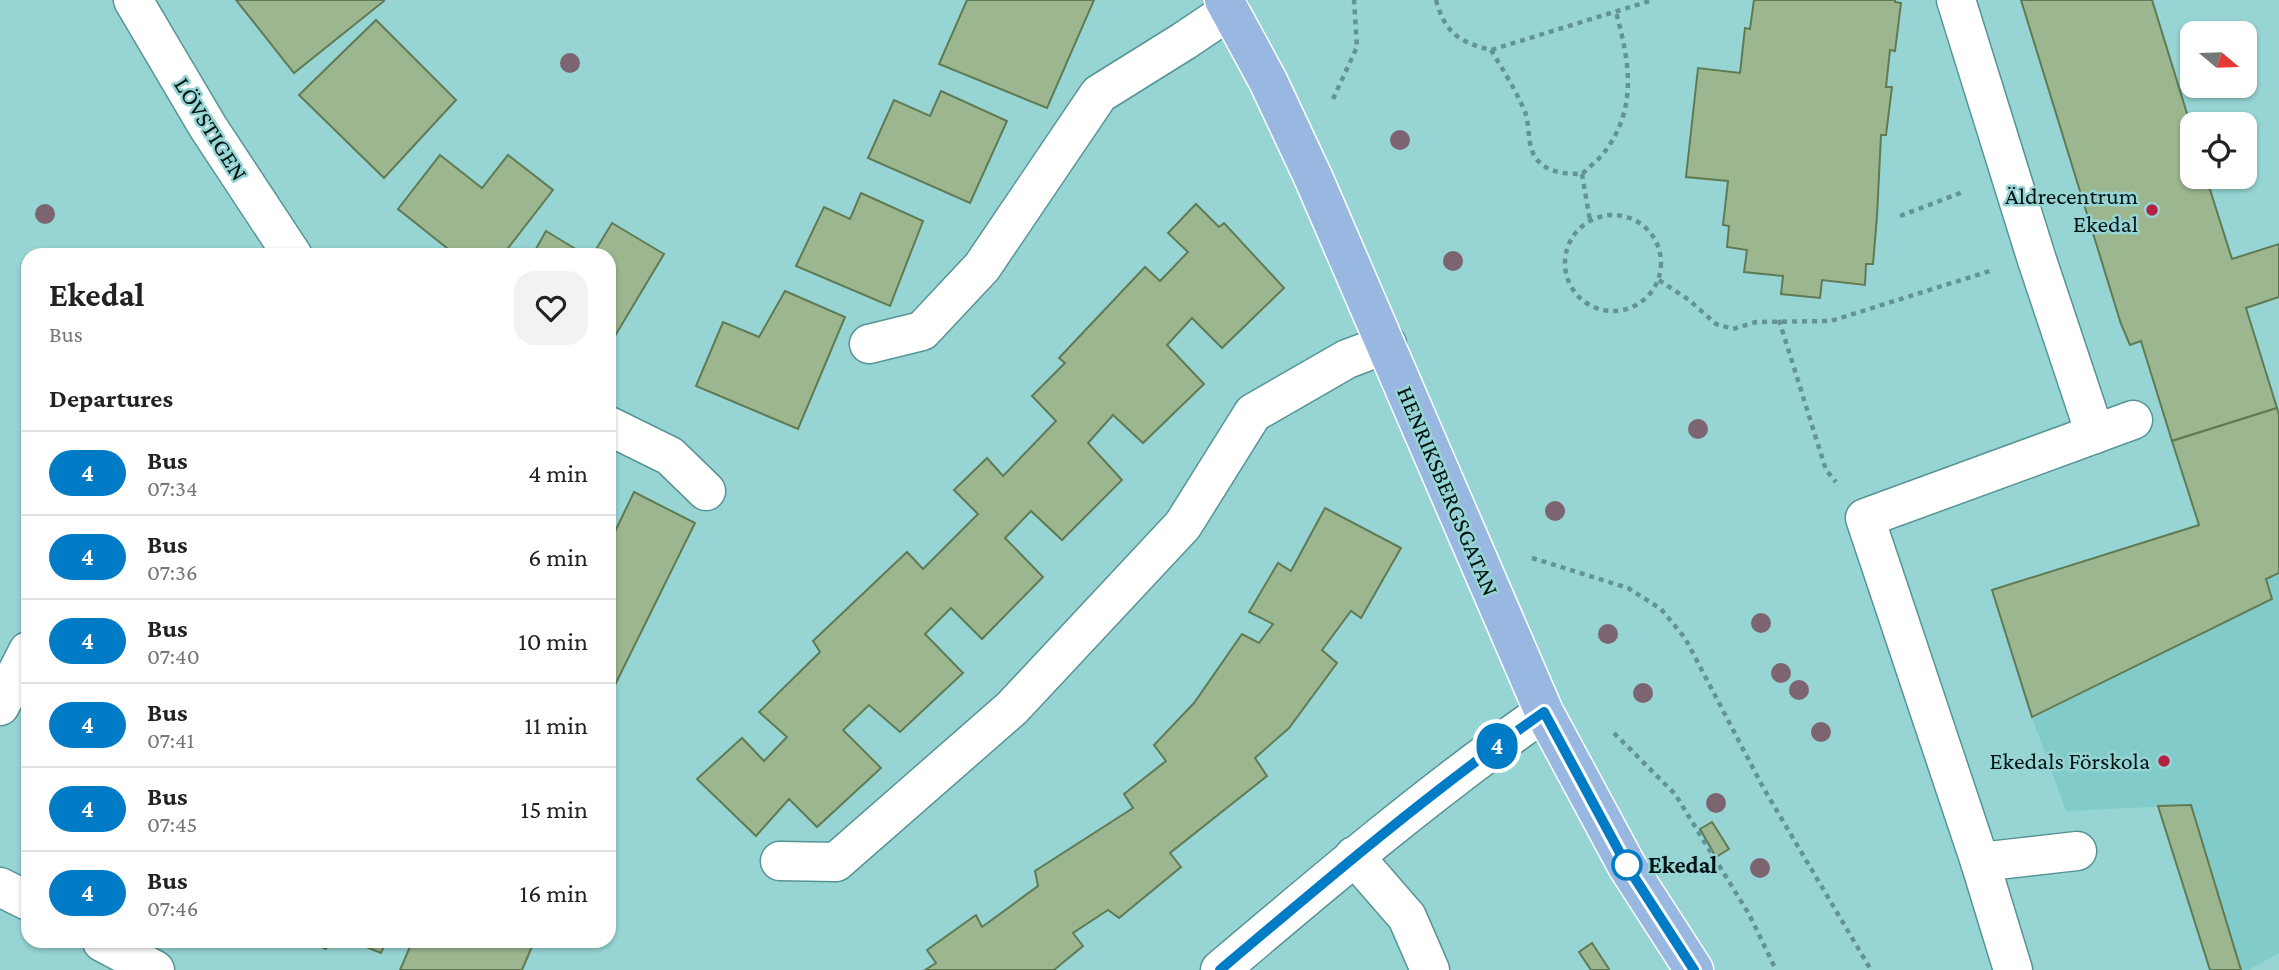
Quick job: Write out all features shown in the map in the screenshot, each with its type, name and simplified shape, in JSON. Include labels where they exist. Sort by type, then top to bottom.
[{"type":"main road","name":"HENRIKSBERGSGATAN","points":[[1227,5],[1268,81],[1313,177],[1544,712],[1627,866],[1694,970]]},
{"type":"street","name":"LÖVSTIGEN","points":[[133,0],[208,127],[288,248]]},
{"type":"street","points":[[1956,0],[2036,257],[2095,434]]},
{"type":"street","points":[[869,344],[922,331],[982,267],[1098,94],[1184,41],[1227,5]]},
{"type":"street","points":[[780,861],[836,862],[1012,708],[1183,525],[1253,413],[1347,359],[1387,344]]},
{"type":"street","points":[[2013,970],[1980,862],[1864,518],[2133,419]]},
{"type":"street","points":[[616,429],[670,456],[706,491]]},
{"type":"street","points":[[0,706],[21,665]]},
{"type":"street","points":[[1220,970],[1354,856],[1544,712]]},
{"type":"street","points":[[1980,862],[2077,851]]},
{"type":"street","points":[[1354,856],[1407,917],[1430,970]]},
{"type":"street","points":[[0,887],[21,898]]},
{"type":"street","points":[[113,948],[155,970]]},
{"type":"path","points":[[1333,99],[1357,47],[1354,0]]},
{"type":"path","points":[[1436,0],[1452,33],[1468,44],[1491,50],[1653,0]]},
{"type":"path","points":[[1491,50],[1515,90],[1526,115],[1533,154],[1543,165],[1560,173],[1582,174],[1606,151],[1621,120],[1629,89],[1627,50],[1616,12]]},
{"type":"path","points":[[1582,174],[1590,221]]},
{"type":"path","points":[[1900,216],[2010,174]]},
{"type":"path","points":[[1606,215],[1623,215],[1638,221],[1651,232],[1659,247],[1659,280],[1650,295],[1637,306],[1621,311],[1604,310],[1589,305],[1576,293],[1568,279],[1565,262],[1576,231],[1590,221],[1606,215]]},
{"type":"path","points":[[1659,280],[1689,300],[1716,324],[1733,329],[1756,322],[1779,320],[1831,321],[2036,257]]},
{"type":"path","points":[[1779,320],[1826,470],[1864,518]]},
{"type":"path","points":[[1523,556],[1628,588],[1661,609],[1669,618],[1685,638],[1764,789],[1871,970]]},
{"type":"path","points":[[1605,724],[1675,794],[1749,914],[1776,970]]},
{"type":"shaded area","name":"Ekedals Förskola","points":[[2279,573],[2279,953],[2249,970],[2241,970],[2191,805],[2066,811],[2032,717],[2272,600],[2266,579]]},
{"type":"building","points":[[236,0],[383,0],[384,1],[294,73]]},
{"type":"building","points":[[967,0],[1094,0],[1047,108],[939,64]]},
{"type":"building","points":[[1754,0],[1895,0],[1901,3],[1895,51],[1890,50],[1886,87],[1892,87],[1886,135],[1881,135],[1873,264],[1866,264],[1865,285],[1822,280],[1820,298],[1781,294],[1783,276],[1744,272],[1747,250],[1727,247],[1729,226],[1723,225],[1728,181],[1686,177],[1698,68],[1740,73],[1745,28],[1750,29]]},
{"type":"building","name":"Äldrecentrum Ekedal","points":[[2021,0],[2152,0],[2180,98],[2187,112],[2180,112],[2180,189],[2210,189],[2232,259],[2279,244],[2279,297],[2246,308],[2277,408],[2172,441],[2141,341],[2130,345],[2121,324]]},
{"type":"building","points":[[376,20],[456,100],[384,178],[299,95]]},
{"type":"building","points":[[941,91],[1007,121],[970,203],[868,158],[894,100],[930,116]]},
{"type":"building","points":[[440,155],[482,188],[508,155],[553,190],[508,248],[447,248],[398,209]]},
{"type":"building","points":[[861,193],[923,221],[890,306],[796,266],[824,207],[850,219]]},
{"type":"building","points":[[1196,204],[1219,227],[1224,223],[1284,288],[1222,348],[1192,318],[1167,345],[1204,384],[1143,443],[1113,415],[1088,443],[1122,480],[1062,540],[1031,511],[1005,538],[1043,577],[982,639],[951,608],[925,634],[963,673],[900,732],[869,705],[843,730],[881,768],[817,827],[789,799],[756,836],[697,779],[742,738],[764,761],[787,737],[759,712],[820,652],[813,641],[907,552],[923,569],[978,514],[954,490],[987,458],[1003,476],[1056,421],[1032,396],[1065,363],[1059,358],[1145,267],[1160,281],[1188,252],[1168,233]]},
{"type":"building","points":[[612,223],[664,254],[616,334],[616,248],[597,248]]},
{"type":"building","points":[[546,231],[574,248],[536,248]]},
{"type":"building","points":[[785,291],[845,317],[798,429],[696,386],[723,322],[759,337]]},
{"type":"building","name":"Ekedals Förskola","points":[[2277,408],[2279,573],[2266,579],[2272,599],[2032,717],[1992,590],[2199,525],[2172,441]]},
{"type":"building","points":[[634,492],[695,523],[616,683],[616,529]]},
{"type":"building","points":[[1325,508],[1401,548],[1361,618],[1351,611],[1322,650],[1337,663],[1289,728],[1255,758],[1267,776],[1170,853],[1181,867],[1119,918],[1108,910],[1073,933],[1083,946],[1054,970],[925,970],[936,963],[927,950],[976,915],[982,927],[1038,886],[1035,871],[1133,808],[1124,794],[1166,761],[1154,745],[1194,703],[1242,634],[1259,643],[1273,624],[1249,612],[1278,563],[1291,571]]},
{"type":"building","points":[[2191,805],[2241,970],[2210,970],[2158,806]]},
{"type":"building","points":[[1712,822],[1729,849],[1716,857],[1700,829]]},
{"type":"building","points":[[1592,943],[1608,970],[1591,970],[1579,952]]},
{"type":"building","points":[[369,948],[383,948],[381,953]]},
{"type":"building","points":[[409,948],[531,948],[522,970],[400,970]]},
{"type":"bus line","name":"4","points":[[1220,970],[1354,856],[1544,712],[1627,866],[1694,970]]},
{"type":"place","name":"Äldrecentrum Ekedal","points":[[2152,210]]},
{"type":"place","name":"Ekedals Förskola","points":[[2164,761]]},
{"type":"place","name":"Ekedal","points":[[1627,865]]}]
